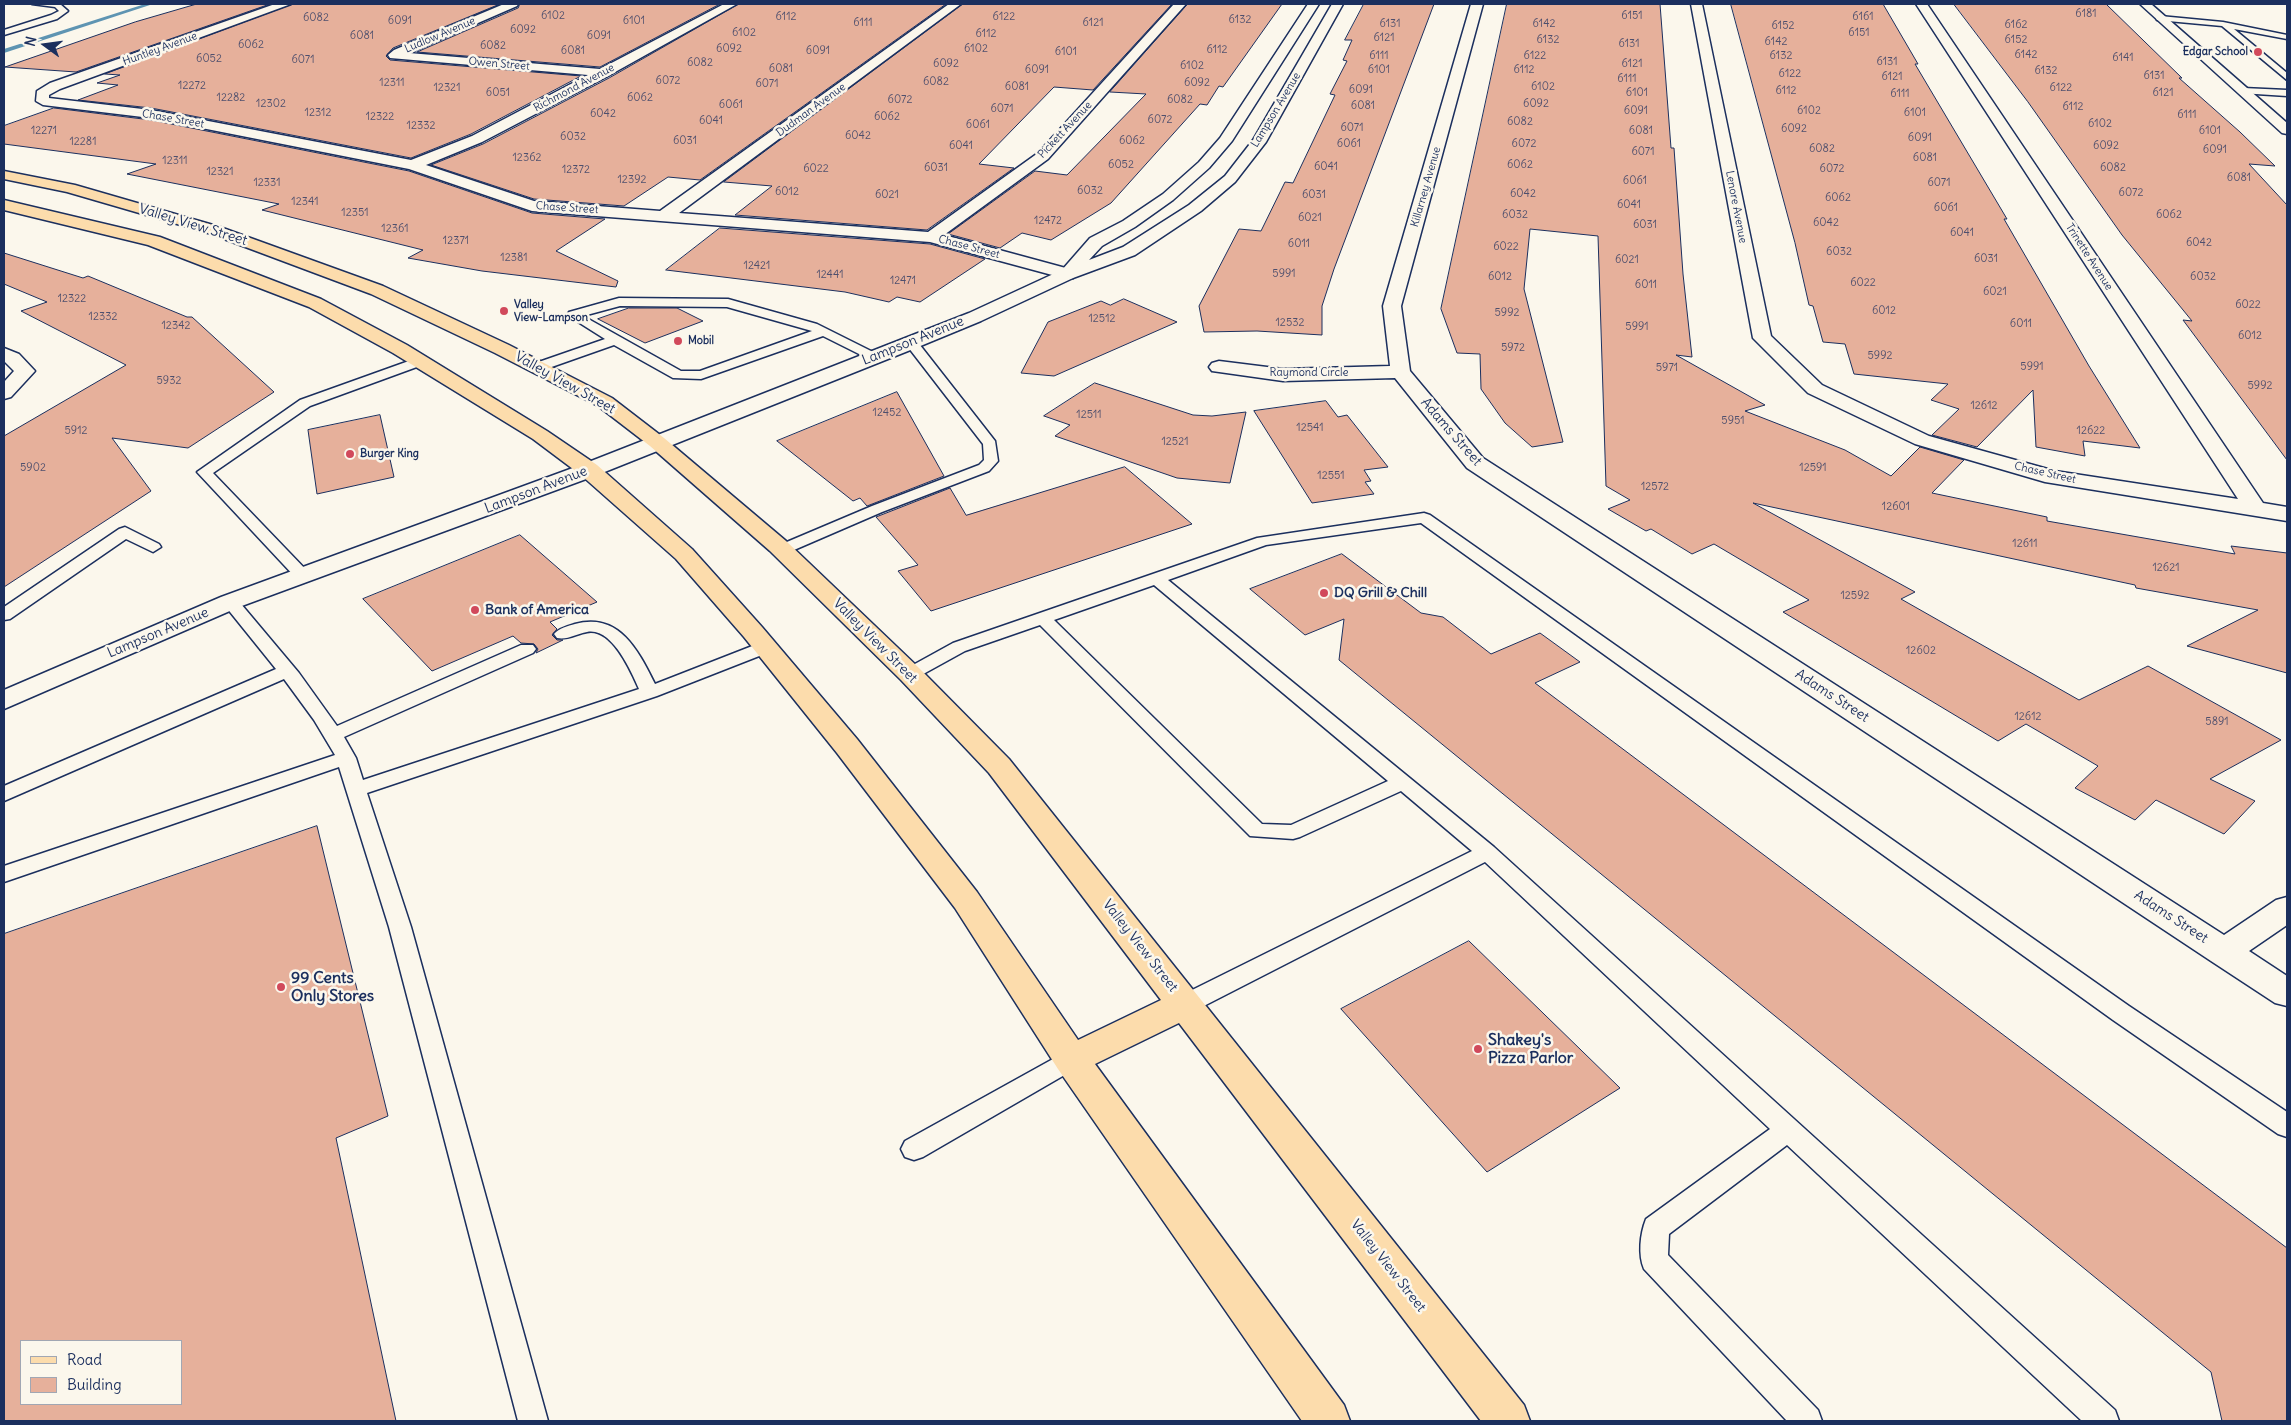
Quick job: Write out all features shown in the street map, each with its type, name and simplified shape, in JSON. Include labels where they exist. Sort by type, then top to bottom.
[{"type":"main road","name":"Valley View Street","points":[[4,175],[70,188],[214,230],[377,290],[538,367],[605,402],[658,442],[781,550],[910,674],[998,766],[1186,1004],[1508,1421]]},
{"type":"main road","name":"Valley View Street","points":[[4,205],[154,241],[314,303],[420,361],[540,435],[589,470],[684,554],[766,647],[847,746],[966,900],[1071,1059],[1328,1421]]},
{"type":"main road","points":[[1071,1059],[1186,1004]]},
{"type":"street","name":"Huntley Avenue","points":[[43,101],[42,94],[55,86],[285,4]]},
{"type":"street","name":"Ludlow Avenue","points":[[394,55],[513,4]]},
{"type":"street","name":"Richmond Avenue","points":[[412,165],[477,139],[732,4]]},
{"type":"street","name":"Dudman Avenue","points":[[665,215],[956,4]]},
{"type":"street","name":"Pickett Avenue","points":[[931,236],[1043,156],[1180,4]]},
{"type":"street","name":"Lampson Avenue","points":[[1067,274],[1096,242],[1129,224],[1168,196],[1204,165],[1226,141],[1313,4]]},
{"type":"street","name":"Lampson Avenue","points":[[4,700],[230,602],[589,470],[911,343],[975,317],[1067,274],[1129,251],[1195,208],[1230,179],[1259,142],[1338,4]]},
{"type":"street","name":"Killarney Avenue","points":[[1400,372],[1392,306],[1477,4]]},
{"type":"street","name":"Lenore Avenue","points":[[1696,4],[1762,338],[1815,389]]},
{"type":"street","name":"Trinette Avenue","points":[[1922,4],[2256,510]]},
{"type":"street","points":[[2145,4],[2287,130]]},
{"type":"street","name":"Owen Street","points":[[394,55],[604,73]]},
{"type":"street","name":"Chase Street","points":[[43,101],[151,114],[412,165],[532,206],[931,236],[1067,274]]},
{"type":"street","points":[[4,354],[12,358],[25,371],[4,393]]},
{"type":"street","name":"Raymond Circle","points":[[1219,367],[1283,375],[1400,372]]},
{"type":"street","name":"Adams Street","points":[[1400,372],[1475,463],[2287,993]]},
{"type":"street","name":"Chase Street","points":[[1815,389],[1922,440],[2053,478],[2287,514]]},
{"type":"street","points":[[2223,952],[2287,909]]},
{"type":"lane","points":[[4,33],[54,18],[64,11],[56,5],[36,4]]},
{"type":"lane","points":[[2160,18],[2223,24],[2287,37]]},
{"type":"lane","points":[[2223,24],[2287,77]]},
{"type":"lane","points":[[2243,91],[2287,93]]},
{"type":"lane","points":[[823,332],[701,375],[678,375],[573,315],[619,302],[728,303],[823,332],[876,357]]},
{"type":"lane","points":[[538,367],[615,340]]},
{"type":"lane","points":[[781,550],[877,509],[984,468],[991,461],[990,444],[911,343]]},
{"type":"lane","points":[[303,575],[204,472],[305,403],[420,361]]},
{"type":"lane","points":[[910,674],[960,647],[1263,541],[1424,518],[2121,1012],[2287,1126]]},
{"type":"lane","points":[[4,614],[125,532],[153,547]]},
{"type":"lane","points":[[1156,578],[1487,852],[2104,1421]]},
{"type":"lane","points":[[230,602],[287,671],[335,734],[346,758],[400,927],[533,1421]]},
{"type":"lane","points":[[1043,618],[1257,830],[1293,832],[1403,782]]},
{"type":"lane","points":[[563,634],[591,626],[604,630],[623,643],[650,692]]},
{"type":"lane","points":[[356,789],[650,692],[766,647]]},
{"type":"lane","points":[[335,734],[527,649]]},
{"type":"lane","points":[[4,794],[287,671]]},
{"type":"lane","points":[[4,874],[346,758]]},
{"type":"lane","points":[[1186,1004],[1487,852]]},
{"type":"lane","points":[[914,1149],[1071,1059]]},
{"type":"lane","points":[[1788,1130],[1656,1228],[1654,1260],[1807,1421]]},
{"type":"building","points":[[197,4],[270,4],[76,72],[5,67],[135,22]]},
{"type":"building","points":[[293,4],[500,4],[393,48],[386,56],[390,60],[581,76],[471,134],[411,158],[151,108],[78,100],[118,85],[97,83],[120,75],[105,74]]},
{"type":"building","points":[[520,4],[720,4],[600,67],[417,52],[518,8]]},
{"type":"building","points":[[739,4],[946,4],[700,180],[668,177],[624,206],[534,199],[431,165],[483,144],[609,78]]},
{"type":"building","points":[[963,4],[1172,4],[1093,90],[1054,87],[979,164],[1014,168],[927,230],[735,215],[772,186],[724,182]]},
{"type":"building","points":[[1188,4],[1282,4],[1223,87],[1219,86],[1207,105],[1200,104],[1111,203],[1051,240],[1022,233],[1000,248],[948,234],[1035,171],[1067,175],[1146,94],[1110,92]]},
{"type":"building","points":[[1364,4],[1434,4],[1334,269],[1322,306],[1322,335],[1257,331],[1204,332],[1199,306],[1239,229],[1261,231],[1285,182],[1293,183],[1335,95],[1330,94],[1347,61],[1343,60],[1352,40],[1345,40]]},
{"type":"building","points":[[1507,4],[1660,4],[1671,148],[1674,148],[1683,274],[1692,357],[1676,355],[1765,405],[1745,411],[1845,450],[1891,476],[1920,447],[1964,460],[1932,493],[2047,517],[2047,521],[2235,554],[2231,546],[2287,553],[2287,673],[2187,646],[2258,610],[2136,588],[2135,585],[1753,503],[1915,592],[1901,599],[2079,700],[2148,666],[2281,740],[2210,779],[2255,801],[2224,834],[2156,800],[2135,820],[2075,788],[2098,766],[2026,724],[1998,741],[1783,612],[1809,600],[1714,544],[1692,554],[1651,529],[1646,531],[1608,509],[1630,500],[1606,486],[1598,236],[1530,229],[1524,289],[1563,442],[1532,447],[1505,423],[1481,389],[1480,354],[1457,353],[1441,309]]},
{"type":"building","points":[[1731,4],[1883,4],[1918,64],[1915,64],[2007,219],[2004,219],[2089,366],[2140,448],[2083,441],[2085,456],[2036,447],[2033,390],[1977,447],[1932,435],[1959,409],[1931,400],[1948,384],[1854,374],[1845,344],[1823,342],[1813,306],[1809,305],[1795,243]]},
{"type":"building","points":[[1954,4],[2106,4],[2182,78],[2179,78],[2275,166],[2249,164],[2287,205],[2287,460],[2183,320],[2192,321],[2122,235],[2028,102]]},
{"type":"building","points":[[54,108],[151,120],[409,171],[532,213],[605,219],[556,251],[618,281],[616,287],[482,271],[408,258],[423,250],[262,210],[279,204],[127,174],[156,164],[4,144],[4,126]]},
{"type":"building","points":[[720,228],[930,244],[985,259],[920,302],[897,297],[889,302],[845,292],[666,270]]},
{"type":"building","points":[[4,253],[83,278],[88,276],[187,317],[192,317],[274,392],[188,448],[112,438],[151,491],[4,587],[4,436],[126,365],[21,311],[47,302],[4,284]]},
{"type":"building","points":[[1124,299],[1177,322],[1054,376],[1021,373],[1048,322],[1101,301],[1110,305]]},
{"type":"building","points":[[629,308],[677,308],[703,321],[645,343],[598,319]]},
{"type":"building","points":[[1095,383],[1193,415],[1212,416],[1246,412],[1230,483],[1177,478],[1055,436],[1070,425],[1044,416]]},
{"type":"building","points":[[897,392],[944,476],[867,506],[860,498],[853,501],[777,441]]},
{"type":"building","points":[[1326,401],[1338,417],[1347,415],[1388,467],[1364,470],[1371,481],[1365,482],[1374,494],[1312,503],[1254,411]]},
{"type":"building","name":"Burger King","points":[[380,415],[394,477],[317,494],[308,430]]},
{"type":"building","points":[[1125,467],[1192,524],[931,611],[898,571],[918,565],[876,517],[950,488],[966,515]]},
{"type":"building","name":"Bank of America","points":[[520,535],[597,602],[550,622],[557,629],[552,635],[557,640],[563,640],[536,653],[538,649],[534,644],[521,643],[513,636],[432,671],[363,599]]},
{"type":"building","points":[[1342,554],[1421,613],[1443,617],[1491,654],[1540,633],[1580,662],[1535,683],[2287,1248],[2287,1421],[2222,1421],[2211,1372],[1339,660],[1344,619],[1305,635],[1250,589]]},
{"type":"building","points":[[317,826],[388,1116],[336,1138],[396,1421],[4,1421],[4,934]]},
{"type":"building","name":"Shakey's Pizza Parlor","points":[[1469,941],[1620,1088],[1487,1172],[1341,1009]]},
{"type":"waterway","points":[[4,51],[150,4]]},
{"type":"place","name":"Edgar School","points":[[2258,52]]},
{"type":"place","name":"Valley View-Lampson","points":[[504,311]]},
{"type":"place","name":"Mobil","points":[[678,341]]},
{"type":"place","name":"Burger King","points":[[350,454]]},
{"type":"place","name":"DQ Grill & Chill","points":[[1324,593]]},
{"type":"place","name":"Bank of America","points":[[475,610]]},
{"type":"place","name":"99 Cents Only Stores","points":[[281,987]]},
{"type":"place","name":"Shakey's Pizza Parlor","points":[[1478,1049]]}]
